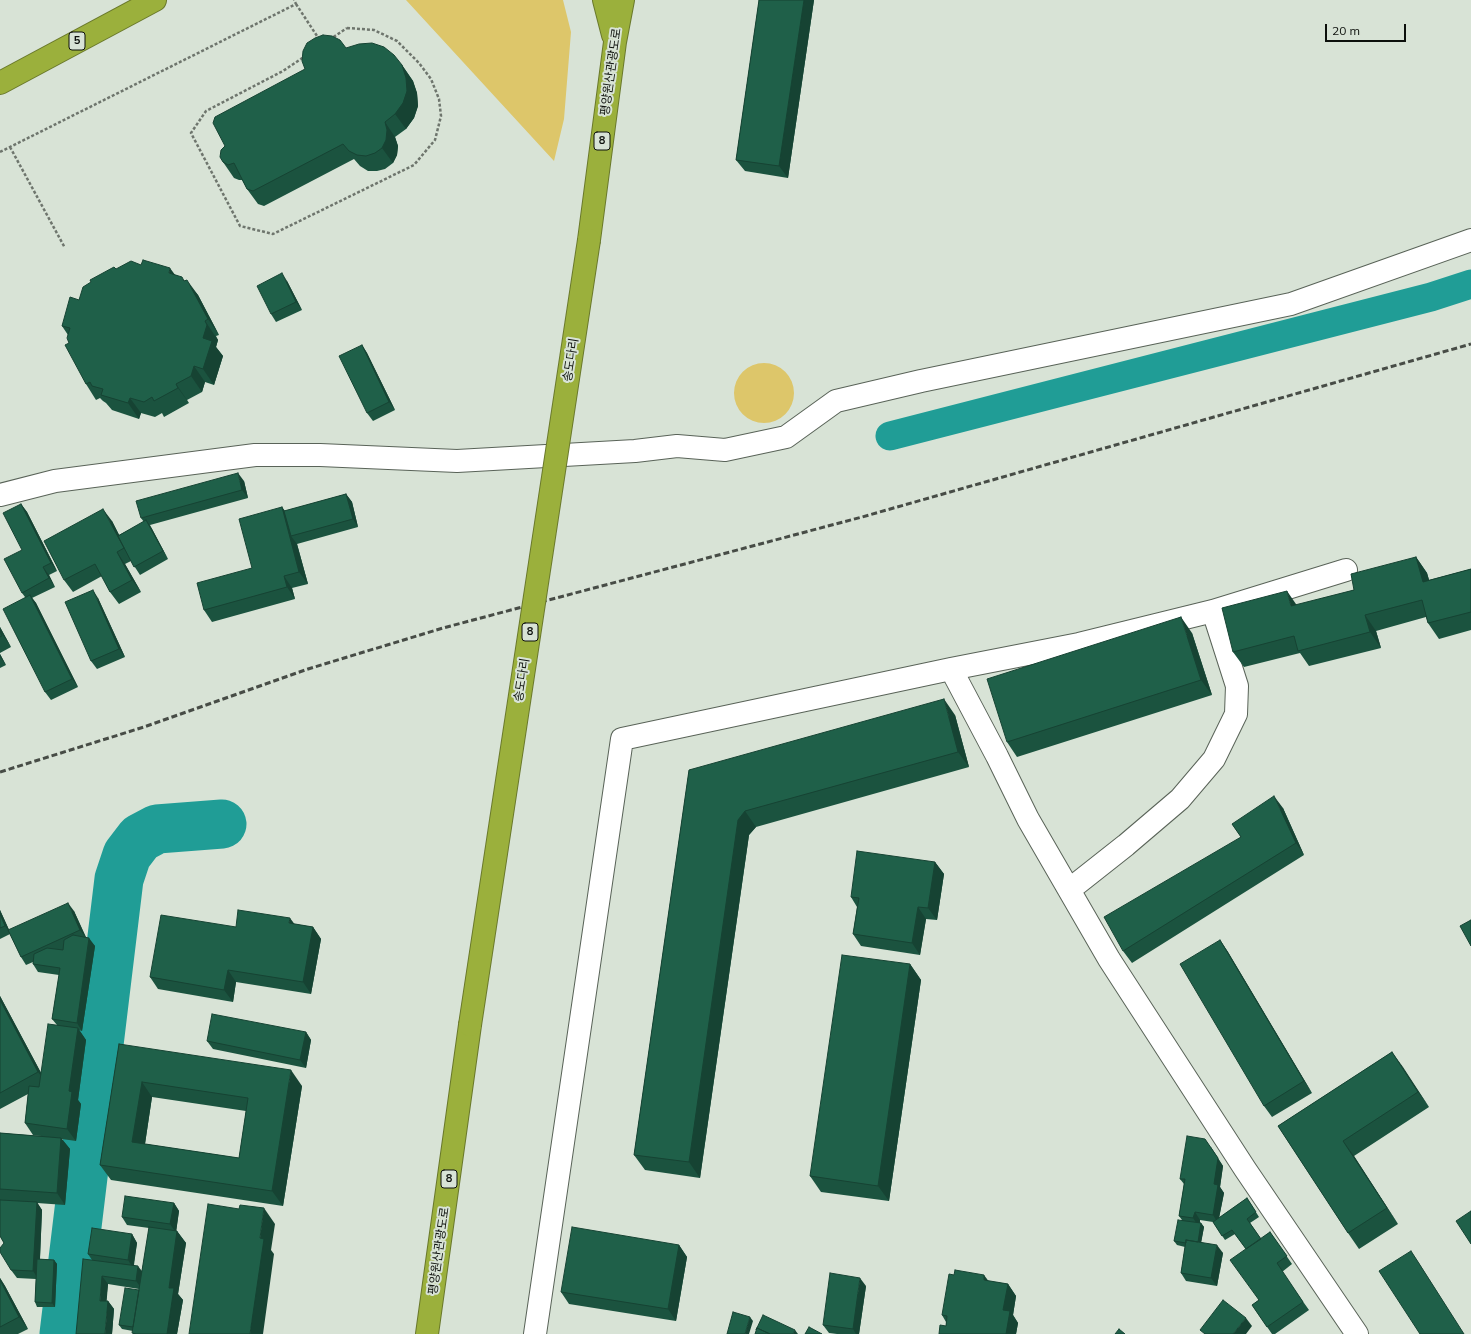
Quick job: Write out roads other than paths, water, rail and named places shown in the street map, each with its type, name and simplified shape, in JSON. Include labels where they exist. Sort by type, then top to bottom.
[{"type":"highway","name":"5","points":[[0,82],[155,0]]},
{"type":"highway","name":"8","points":[[604,0],[615,42]]},
{"type":"highway","name":"평양원산관광도로","points":[[589,240],[615,42],[622,0]]},
{"type":"highway","name":"송도다리","points":[[470,1025],[589,240]]},
{"type":"highway","name":"평양원산관광도로","points":[[428,1334],[470,1025]]},
{"type":"street","points":[[0,495],[55,481],[255,456],[320,455],[457,461],[635,451],[677,446],[725,450],[786,437],[836,401],[921,381],[1291,304],[1471,240]]},
{"type":"street","points":[[535,1334],[622,739],[951,669],[1079,644],[1214,611],[1346,570]]},
{"type":"street","points":[[1069,890],[1126,845],[1180,799],[1214,759],[1236,714],[1237,686],[1214,611]]},
{"type":"street","points":[[951,669],[1028,819],[1109,959],[1245,1169],[1357,1334]]},
{"type":"waterway","points":[[890,436],[1431,297],[1471,284]]},
{"type":"waterway","points":[[64,1334],[119,879],[127,855],[140,838],[157,829],[222,824]]},
{"type":"railway","points":[[0,772],[144,727],[308,669],[443,628],[862,517],[1471,344]]}]
